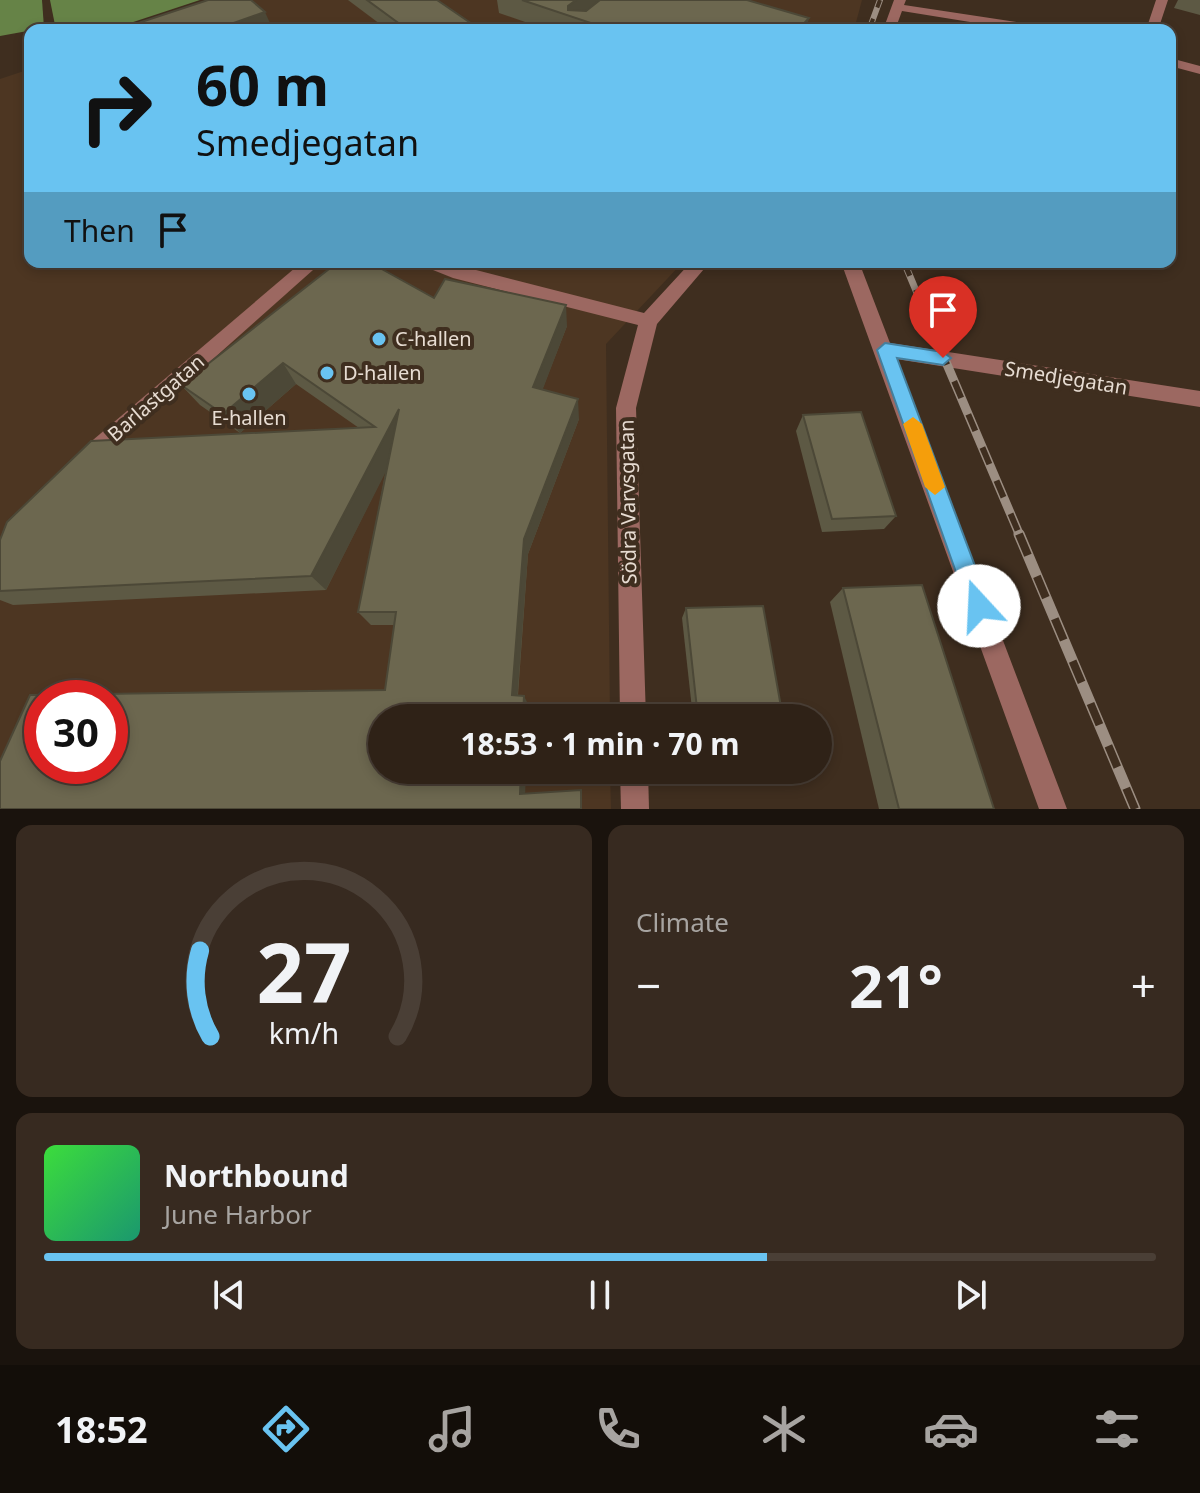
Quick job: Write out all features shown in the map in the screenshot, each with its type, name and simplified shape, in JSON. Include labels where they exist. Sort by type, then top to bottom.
[{"type":"street","points":[[1154,24],[1162,0]]},
{"type":"street","points":[[891,24],[899,4],[1009,24]]},
{"type":"street","points":[[1176,64],[1200,70]]},
{"type":"street","name":"Barlastgatan","points":[[72,472],[306,268]]},
{"type":"street","points":[[443,268],[648,321]]},
{"type":"street","name":"Södra Varvsgatan","points":[[633,704],[626,408],[648,321],[696,268]]},
{"type":"street","points":[[852,268],[1053,809]]},
{"type":"street","name":"Smedjegatan","points":[[885,350],[1200,399]]},
{"type":"street","points":[[634,784],[635,809]]},
{"type":"shaded area","points":[[0,0],[42,0],[44,24],[24,24],[24,32],[0,36]]},
{"type":"shaded area","points":[[50,0],[200,0],[127,24],[55,24]]},
{"type":"shaded area","points":[[238,0],[862,0],[856,24],[164,24]]},
{"type":"shaded area","points":[[24,71],[24,268],[677,268],[606,344],[610,704],[368,704],[368,784],[610,784],[611,809],[0,809],[0,79]]},
{"type":"building","points":[[208,0],[251,0],[265,12],[231,24],[135,24]]},
{"type":"building","points":[[367,0],[437,0],[472,24],[400,24]]},
{"type":"building","points":[[522,0],[576,0],[568,6],[568,10],[586,11],[600,0],[747,0],[809,18],[804,24],[594,24]]},
{"type":"building","points":[[330,268],[380,268],[434,298],[445,279],[566,305],[533,387],[578,399],[524,539],[512,695],[524,696],[524,704],[368,704],[368,784],[520,784],[520,794],[581,790],[581,809],[0,809],[0,761],[24,708],[24,784],[128,784],[128,694],[385,690],[396,612],[358,612],[399,409],[311,576],[0,591],[0,540],[7,522],[91,441],[375,427],[283,363],[223,414],[181,385]]},
{"type":"building","points":[[861,412],[896,516],[832,519],[803,415]]},
{"type":"building","points":[[922,585],[994,809],[899,809],[843,588]]},
{"type":"building","points":[[763,606],[780,704],[696,704],[686,608]]},
{"type":"railway","points":[[871,24],[880,0]]},
{"type":"railway","points":[[907,268],[927,317]]},
{"type":"railway","points":[[926,315],[1020,536]]},
{"type":"railway","points":[[1019,534],[1135,809]]},
{"type":"slow traffic","points":[[913,424],[935,487]]},
{"type":"place","name":"C-hallen","points":[[379,339]]},
{"type":"place","name":"D-hallen","points":[[327,373]]},
{"type":"place","name":"E-hallen","points":[[249,394]]},
{"type":"route","points":[[943,358],[885,350],[979,606]]}]
